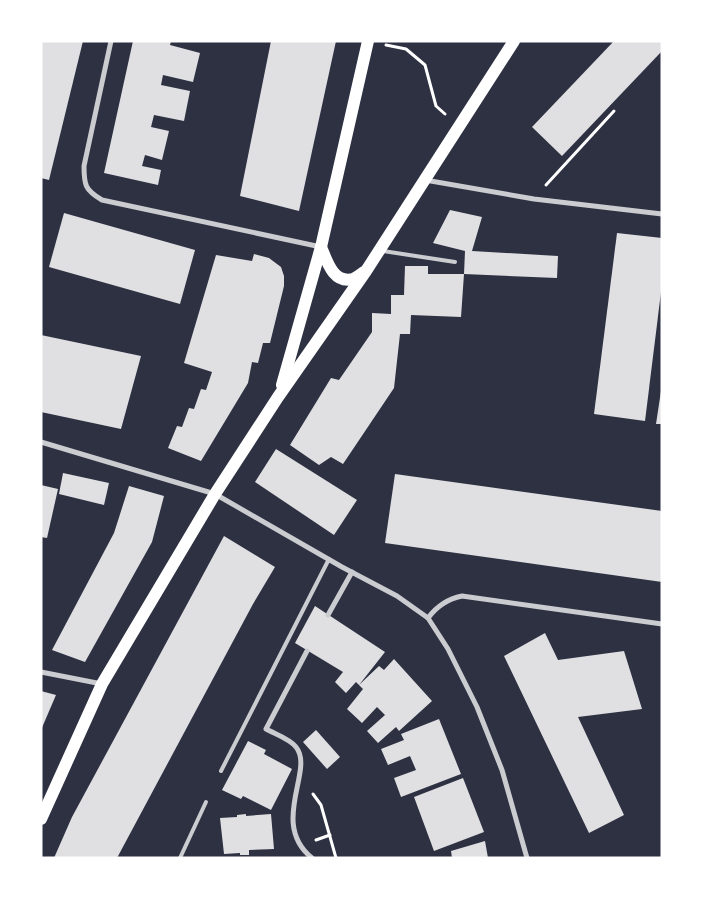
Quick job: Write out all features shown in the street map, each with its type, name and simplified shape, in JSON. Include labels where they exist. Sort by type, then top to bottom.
[{"type":"main road","points":[[41,819],[102,684],[215,494],[278,396],[366,271],[514,41]]},
{"type":"main road","points":[[278,396],[321,247],[374,42]]},
{"type":"main road","points":[[321,247],[330,269],[339,278],[353,279],[366,271]]},
{"type":"street","points":[[111,41],[84,166],[84,180],[90,193],[102,200],[321,247]]},
{"type":"street","points":[[424,180],[534,199],[662,214]]},
{"type":"street","points":[[41,442],[215,494],[397,596],[428,618],[448,649],[477,708],[502,770],[527,858]]},
{"type":"street","points":[[328,615],[352,572]]},
{"type":"street","points":[[428,618],[437,607],[451,598],[462,596],[662,624]]},
{"type":"street","points":[[307,651],[266,729],[296,746],[300,754],[301,762],[293,814],[295,831],[301,845],[312,858]]},
{"type":"street","points":[[41,672],[102,684]]},
{"type":"lane","points":[[378,251],[455,262]]},
{"type":"lane","points":[[221,771],[329,559]]},
{"type":"lane","points":[[180,858],[206,802]]},
{"type":"path","points":[[374,42],[406,49],[425,65],[436,106],[458,127]]},
{"type":"path","points":[[534,199],[614,111]]},
{"type":"path","points":[[299,779],[320,805],[336,858]]},
{"type":"building","points":[[41,41],[83,41],[49,180],[41,178]]},
{"type":"building","points":[[133,41],[171,41],[170,45],[200,53],[193,82],[163,75],[161,85],[190,91],[184,121],[154,115],[151,127],[169,131],[162,160],[145,155],[142,166],[161,170],[158,185],[104,173]]},
{"type":"building","points":[[271,41],[336,41],[299,211],[240,196]]},
{"type":"building","points":[[614,41],[662,41],[662,51],[562,156],[532,127]]},
{"type":"building","points":[[450,210],[482,217],[472,251],[558,256],[557,278],[464,274],[465,251],[433,243]]},
{"type":"building","points":[[64,213],[195,250],[180,304],[49,267]]},
{"type":"building","points":[[617,233],[662,238],[662,284],[645,421],[594,414]]},
{"type":"building","points":[[254,254],[269,258],[281,267],[284,276],[284,286],[270,343],[263,343],[258,363],[252,362],[248,383],[201,461],[168,448],[177,426],[182,427],[189,408],[194,409],[201,389],[206,390],[212,372],[184,363],[216,255],[252,261]]},
{"type":"building","points":[[405,266],[428,266],[428,274],[464,274],[461,317],[411,315],[410,334],[400,334],[394,388],[343,464],[331,457],[319,465],[290,445],[331,378],[339,380],[372,332],[372,313],[391,314],[391,295],[404,295]]},
{"type":"building","points":[[41,335],[141,356],[121,429],[41,412]]},
{"type":"building","points":[[661,391],[662,424],[656,424]]},
{"type":"building","points":[[276,449],[357,500],[334,535],[255,482]]},
{"type":"building","points":[[63,473],[109,483],[104,505],[59,494]]},
{"type":"building","points":[[395,474],[662,511],[662,582],[385,543]]},
{"type":"building","points":[[41,485],[58,489],[47,538],[41,537]]},
{"type":"building","points":[[129,486],[164,496],[152,542],[85,662],[52,650],[114,533]]},
{"type":"building","points":[[224,536],[275,567],[253,604],[117,858],[54,858],[72,817]]},
{"type":"building","points":[[315,606],[385,652],[359,685],[356,682],[346,693],[335,682],[343,672],[295,643]]},
{"type":"building","points":[[545,633],[558,660],[624,651],[642,709],[578,717],[624,815],[589,833],[504,656]]},
{"type":"building","points":[[394,659],[432,701],[399,731],[396,727],[378,743],[367,731],[385,715],[377,707],[362,723],[347,709],[363,689],[359,685],[379,666],[384,670]]},
{"type":"building","points":[[41,691],[56,695],[41,730]]},
{"type":"building","points":[[439,719],[461,774],[401,797],[394,778],[416,770],[410,756],[388,765],[381,749],[404,740],[401,734]]},
{"type":"building","points":[[316,730],[340,757],[327,769],[303,742]]},
{"type":"building","points":[[248,741],[266,750],[264,754],[292,769],[271,810],[243,796],[241,799],[222,790]]},
{"type":"building","points":[[463,778],[484,832],[434,851],[414,797]]},
{"type":"building","points":[[246,814],[246,816],[271,814],[274,849],[249,850],[249,855],[240,855],[240,853],[224,854],[220,818],[237,817],[237,815]]},
{"type":"building","points":[[485,841],[488,858],[452,858],[451,851]]}]
